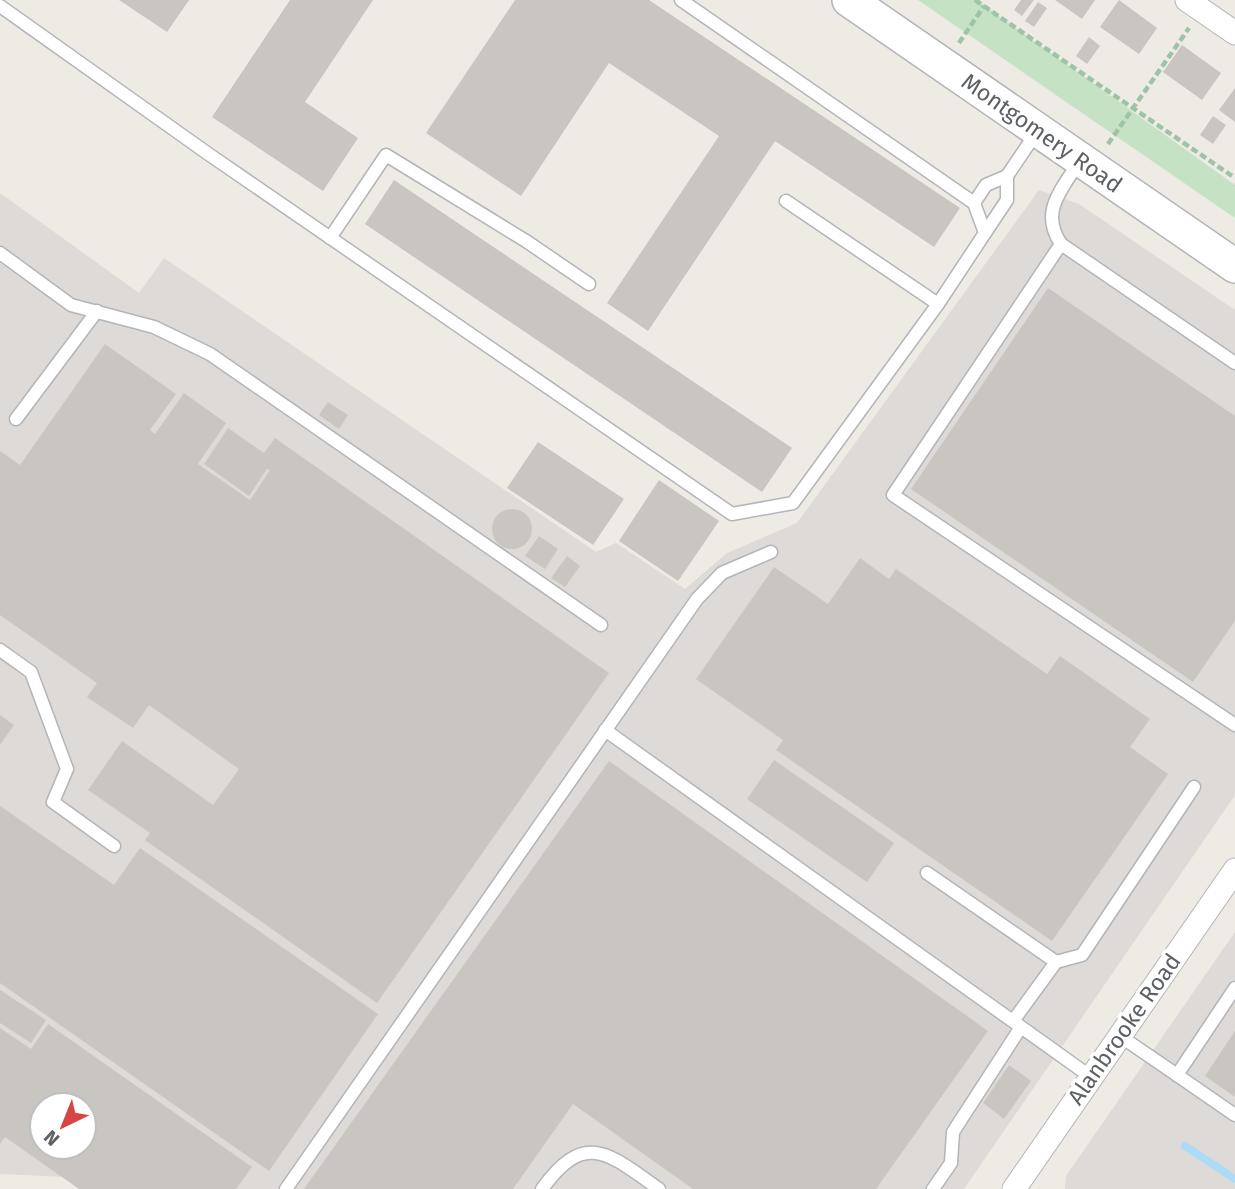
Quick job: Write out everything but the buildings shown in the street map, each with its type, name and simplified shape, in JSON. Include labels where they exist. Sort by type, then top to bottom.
[{"type":"street","name":"Montgomery Road","points":[[849,0],[1235,266]]},
{"type":"street","points":[[1201,4],[1235,33]]},
{"type":"street","name":"Alanbrooke Road","points":[[1014,1189],[1235,870]]},
{"type":"lane","points":[[681,0],[974,203],[985,233]]},
{"type":"lane","points":[[0,6],[732,514],[793,503],[938,304],[1007,200],[1007,176]]},
{"type":"lane","points":[[974,203],[986,185],[1007,176],[1038,130]]},
{"type":"lane","points":[[330,237],[386,155],[526,241],[589,284]]},
{"type":"lane","points":[[1086,164],[1053,205],[1050,228],[1061,244],[1235,363]]},
{"type":"lane","points":[[786,201],[938,304]]},
{"type":"lane","points":[[1061,244],[894,495],[1235,724]]},
{"type":"lane","points":[[0,253],[71,305],[154,327],[210,354],[601,625]]},
{"type":"lane","points":[[16,419],[97,312]]},
{"type":"lane","points":[[286,1189],[697,599],[722,573],[771,552]]},
{"type":"lane","points":[[0,650],[31,672],[67,769],[53,802],[114,846]]},
{"type":"lane","points":[[605,730],[1091,1077]]},
{"type":"lane","points":[[933,1189],[951,1163],[953,1132],[1056,962],[1082,954],[1194,787]]},
{"type":"lane","points":[[927,873],[1056,962]]},
{"type":"lane","points":[[1177,1075],[1235,988]]},
{"type":"lane","points":[[1120,1036],[1235,1115]]},
{"type":"lane","points":[[542,1189],[566,1159],[591,1153],[620,1162],[659,1189]]},
{"type":"path","points":[[975,0],[1235,178]]},
{"type":"path","points":[[1086,164],[1132,108],[1185,33],[1201,4]]},
{"type":"path","points":[[944,65],[984,6]]},
{"type":"shaded area","points":[[1039,190],[1079,204],[1235,310],[1235,795],[964,1189],[81,1189],[68,1177],[0,1174],[0,193],[139,293],[164,258],[596,552],[616,543],[685,589],[727,553],[797,523]]},
{"type":"shaded area","points":[[1235,932],[1235,1189],[1065,1189],[1066,1176]]},
{"type":"green space","points":[[918,0],[977,0],[1235,185],[1235,218]]},
{"type":"waterway","points":[[1185,1146],[1235,1179]]}]
